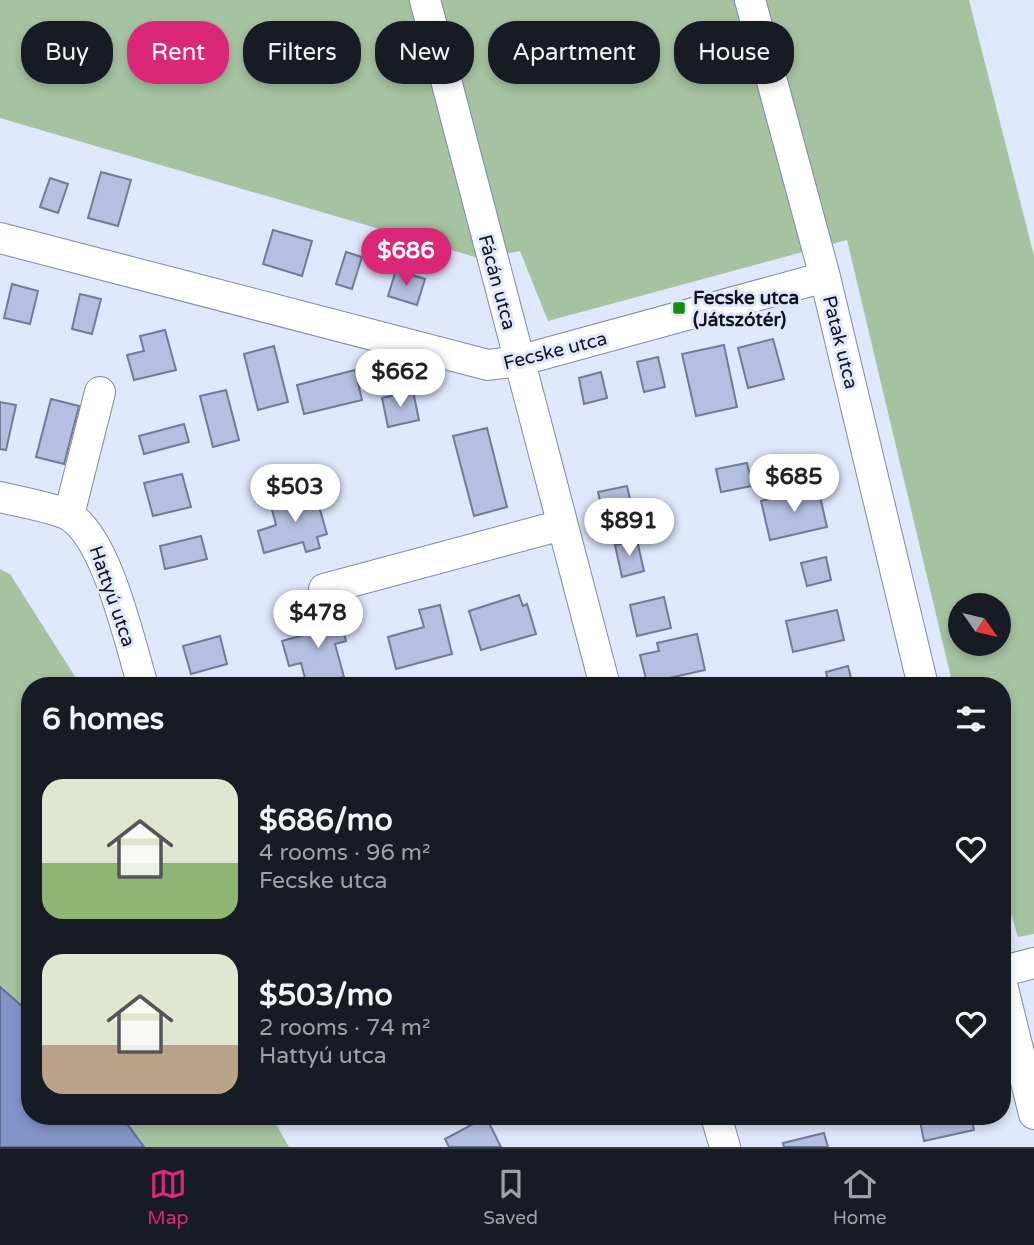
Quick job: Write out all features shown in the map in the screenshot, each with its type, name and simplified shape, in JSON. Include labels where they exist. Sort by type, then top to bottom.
[{"type":"street","name":"Fácán utca","points":[[425,0],[603,677]]},
{"type":"street","name":"Patak utca","points":[[750,0],[825,277],[921,677]]},
{"type":"street","name":"Fecske utca","points":[[0,238],[488,365],[518,361],[825,277]]},
{"type":"street","points":[[0,496],[69,515],[100,393]]},
{"type":"street","name":"Hattyú utca","points":[[69,515],[92,537],[107,568],[140,677]]},
{"type":"street","points":[[324,589],[562,525]]},
{"type":"street","points":[[1011,969],[1034,963]]},
{"type":"street","points":[[1011,1021],[1034,1114]]},
{"type":"street","points":[[719,1125],[725,1147]]},
{"type":"green space","points":[[0,0],[969,0],[1034,256],[1034,934],[1018,937],[1011,913],[1011,677],[951,677],[847,240],[548,321],[520,251],[482,259],[0,118]]},
{"type":"green space","points":[[0,569],[10,574],[75,677],[21,677],[21,1005],[0,987]]},
{"type":"green space","points":[[128,1125],[277,1125],[289,1147],[144,1147]]},
{"type":"water","points":[[0,987],[21,1005],[21,1125],[128,1125],[144,1147],[0,1147]]},
{"type":"building","points":[[101,172],[131,180],[118,226],[88,218]]},
{"type":"building","points":[[50,178],[68,184],[58,213],[40,207]]},
{"type":"building","points":[[273,230],[312,241],[302,276],[263,264]]},
{"type":"building","points":[[346,252],[362,257],[352,289],[336,284]]},
{"type":"building","points":[[396,270],[425,279],[417,305],[388,296]]},
{"type":"building","points":[[12,284],[38,291],[30,324],[4,318]]},
{"type":"building","points":[[80,294],[101,299],[92,334],[72,329]]},
{"type":"building","points":[[165,330],[176,370],[134,380],[127,355],[144,351],[140,336]]},
{"type":"building","points":[[773,339],[784,379],[748,388],[738,348]]},
{"type":"building","points":[[724,345],[737,407],[696,416],[682,354]]},
{"type":"building","points":[[274,346],[288,402],[258,410],[244,354]]},
{"type":"building","points":[[658,357],[665,387],[644,392],[637,362]]},
{"type":"building","points":[[355,370],[362,400],[304,414],[297,385]]},
{"type":"building","points":[[601,372],[607,398],[584,404],[579,378]]},
{"type":"building","points":[[226,390],[239,440],[213,447],[200,396]]},
{"type":"building","points":[[413,391],[419,420],[388,427],[382,398]]},
{"type":"building","points":[[51,399],[79,406],[64,464],[36,457]]},
{"type":"building","points":[[0,402],[16,405],[6,450],[0,449]]},
{"type":"building","points":[[184,424],[189,442],[144,454],[139,436]]},
{"type":"building","points":[[487,428],[507,507],[474,516],[453,436]]},
{"type":"building","points":[[747,463],[752,486],[721,492],[716,469]]},
{"type":"building","points":[[182,474],[191,507],[153,516],[144,483]]},
{"type":"building","points":[[627,486],[635,521],[606,527],[598,492]]},
{"type":"building","points":[[818,488],[827,527],[770,540],[761,501]]},
{"type":"building","points":[[314,489],[327,534],[317,537],[320,548],[306,552],[303,542],[264,553],[258,531],[276,525],[271,506],[293,499],[292,495]]},
{"type":"building","points":[[201,536],[207,559],[165,569],[160,546]]},
{"type":"building","points":[[637,540],[644,571],[622,577],[615,545]]},
{"type":"building","points":[[826,557],[831,580],[807,586],[801,563]]},
{"type":"building","points":[[519,595],[523,606],[527,604],[536,634],[481,650],[469,611]]},
{"type":"building","points":[[664,597],[671,628],[637,636],[630,605]]},
{"type":"building","points":[[440,605],[452,654],[396,669],[388,637],[424,627],[419,610]]},
{"type":"building","points":[[837,610],[844,640],[793,652],[786,621]]},
{"type":"building","points":[[339,615],[346,641],[335,644],[344,677],[305,677],[301,663],[289,666],[282,641],[304,635],[302,625]]},
{"type":"building","points":[[697,634],[705,670],[674,677],[646,677],[640,655],[659,651],[657,643]]},
{"type":"building","points":[[220,636],[227,664],[191,674],[183,646]]},
{"type":"building","points":[[848,666],[851,677],[827,677],[826,672]]},
{"type":"building","points":[[471,1125],[490,1125],[501,1147],[449,1147],[445,1139]]},
{"type":"building","points":[[921,1125],[973,1125],[974,1130],[924,1141]]},
{"type":"building","points":[[824,1133],[828,1147],[784,1147],[783,1143]]},
{"type":"place","name":"Fecske utca (Játszótér)","points":[[679,308]]}]
